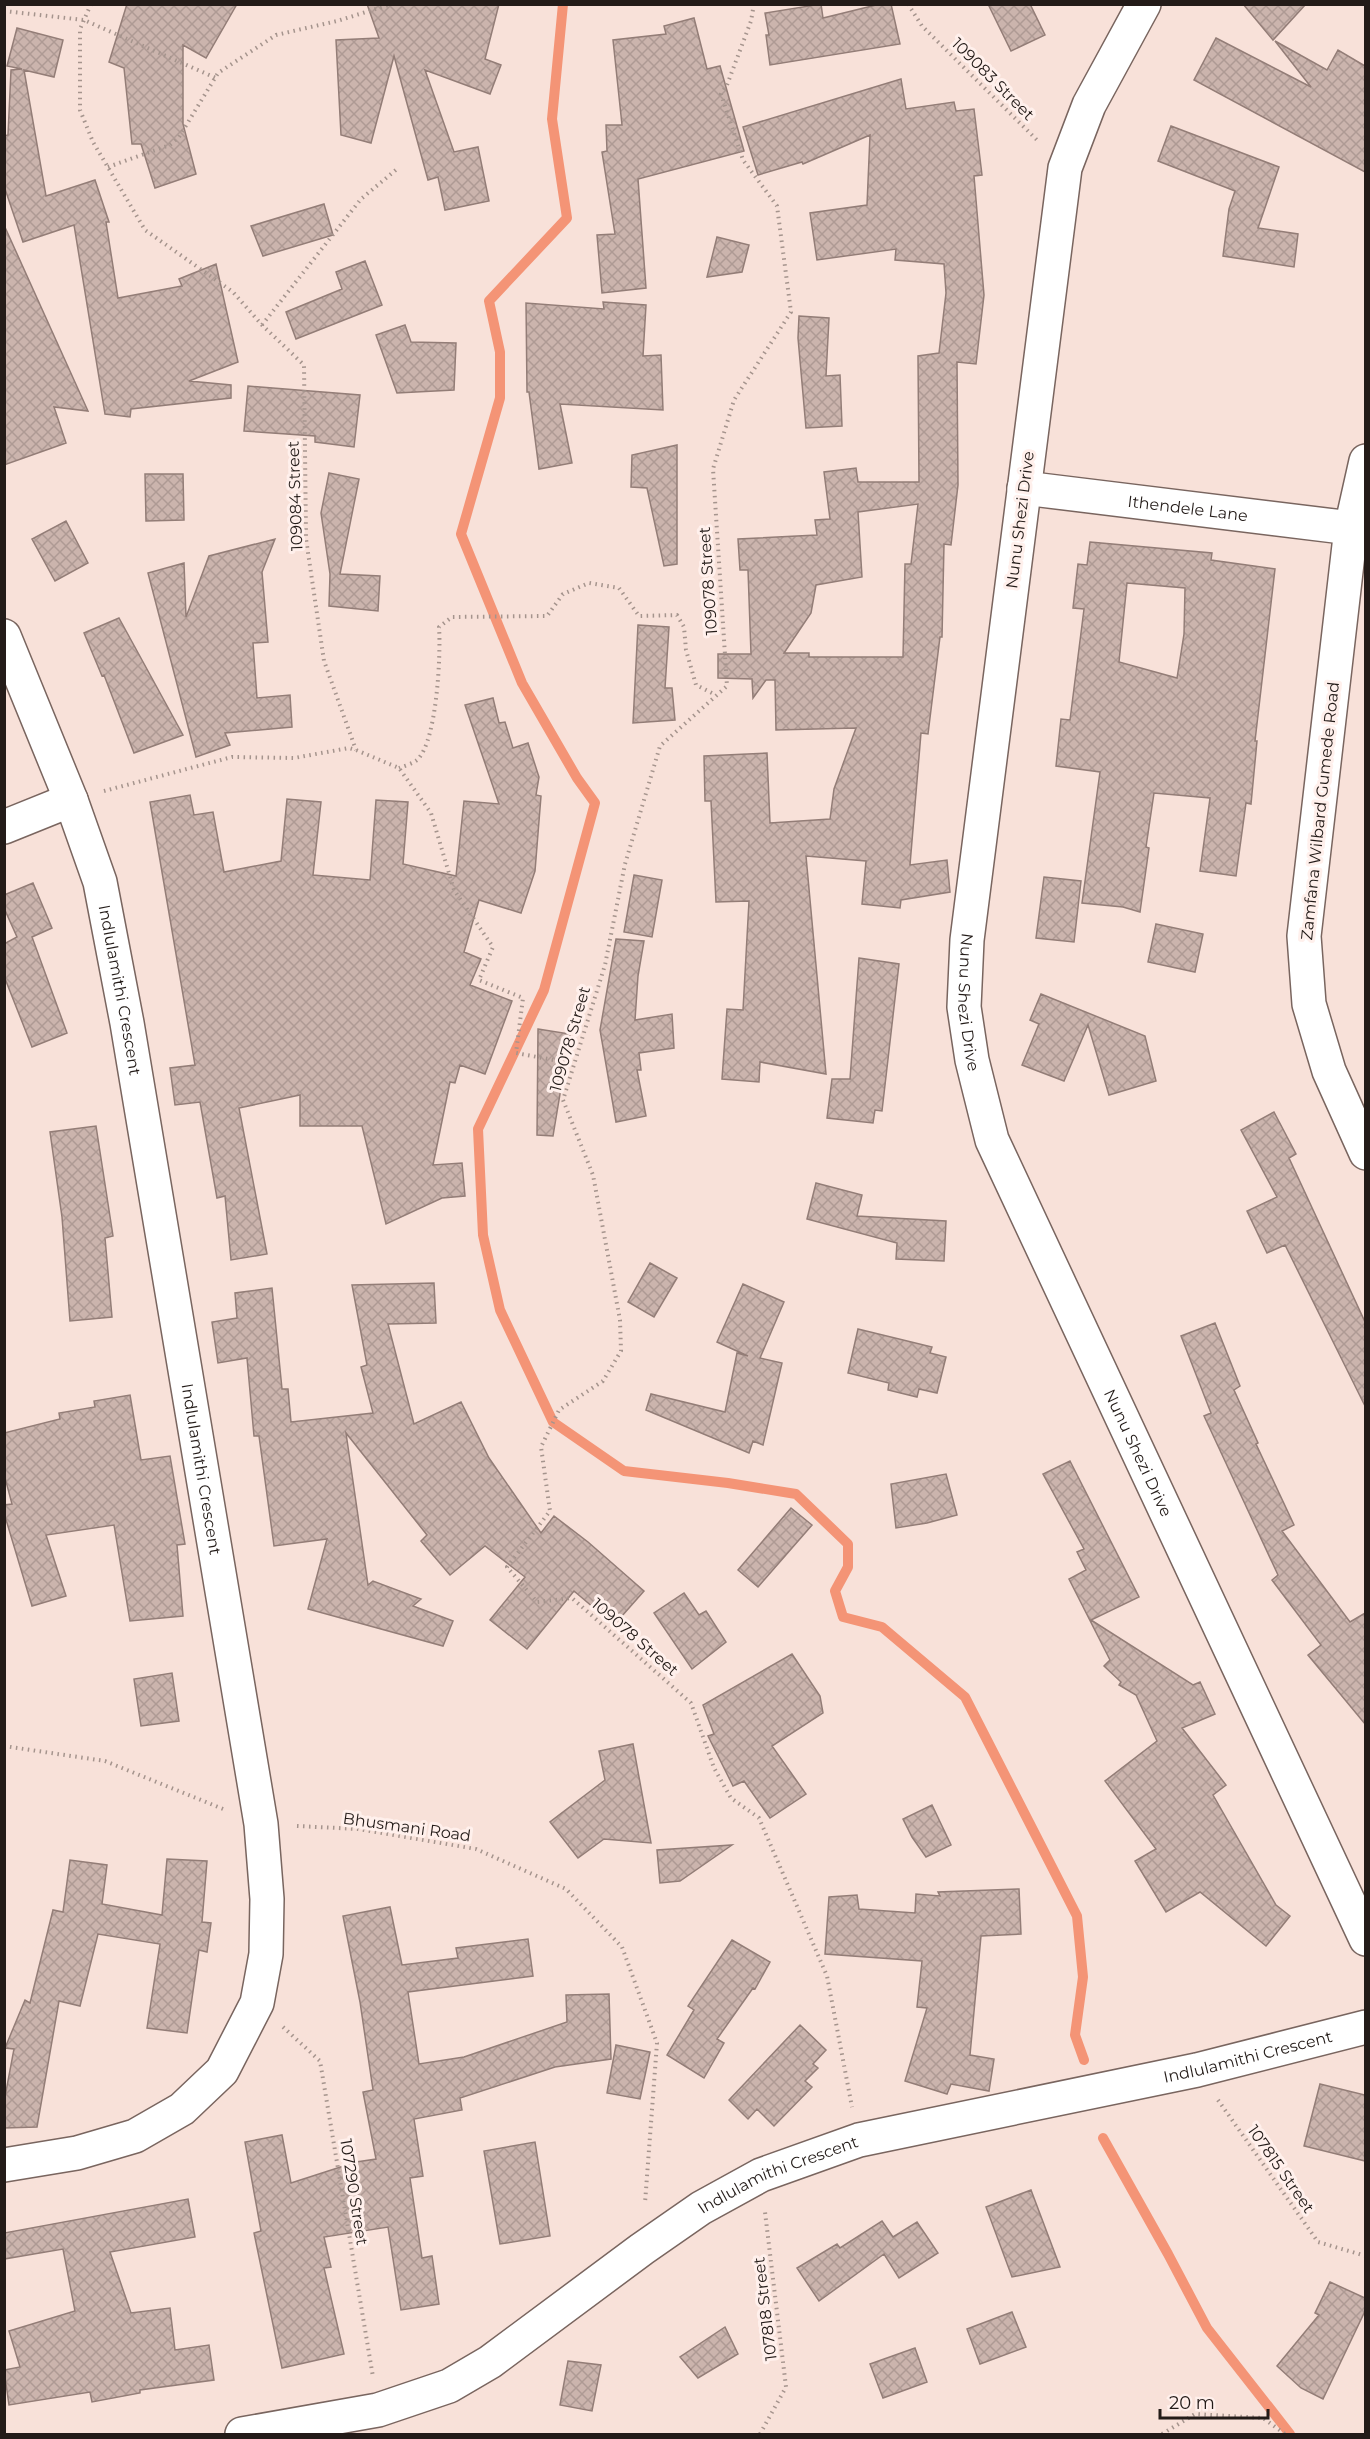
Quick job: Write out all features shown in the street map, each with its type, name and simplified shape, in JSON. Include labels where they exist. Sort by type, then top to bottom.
[{"type":"street","name":"Nunu Shezi Drive","points":[[1143,4],[1089,105],[1065,168],[967,940],[964,1006],[972,1060],[992,1140],[1365,1939]]},
{"type":"street","name":"Zamfana Wilbard Gumede Road","points":[[1365,461],[1352,528],[1304,936],[1309,1004],[1329,1071],[1365,1153]]},
{"type":"street","name":"Ithendele Lane","points":[[1024,488],[1352,528]]},
{"type":"street","name":"Indlulamithi Crescent","points":[[4,636],[71,800],[100,882],[127,1023],[261,1824],[267,1899],[266,1954],[257,2003],[222,2071],[182,2109],[135,2136],[77,2153],[4,2165]]},
{"type":"street","points":[[4,827],[71,800]]},
{"type":"street","name":"Indlulamithi Crescent","points":[[242,2434],[378,2410],[449,2386],[490,2362],[700,2208],[761,2175],[859,2140],[1197,2070],[1365,2027]]},
{"type":"path","name":"109084 Street","points":[[91,4],[80,29],[80,110],[93,142],[145,230],[233,292],[262,325],[304,365],[306,539],[324,662],[356,750]]},
{"type":"path","points":[[108,167],[170,145],[179,137],[218,73],[276,35],[337,21],[392,4]]},
{"type":"path","name":"109078 Street","points":[[754,4],[751,21],[727,85],[721,94],[743,160],[777,206],[791,312],[734,400],[713,469],[727,686],[660,746],[625,864],[605,965],[563,1100],[592,1175],[620,1320],[621,1351],[603,1381],[559,1410],[541,1447],[550,1511],[507,1567],[537,1602],[572,1598],[691,1703],[714,1768],[731,1798],[759,1818],[827,1976],[859,2140]]},
{"type":"path","name":"109083 Street","points":[[908,4],[922,26],[1065,168]]},
{"type":"path","points":[[4,11],[84,20],[216,78]]},
{"type":"path","points":[[262,325],[361,199],[397,169]]},
{"type":"path","points":[[399,768],[417,760],[429,739],[441,653],[439,627],[452,617],[547,616],[563,594],[589,583],[620,588],[639,616],[677,615],[684,627],[686,650],[696,685],[714,694]]},
{"type":"path","points":[[71,800],[232,757],[294,758],[350,747],[399,768],[431,813],[454,890],[493,947],[479,980],[523,998],[516,1053],[575,1064]]},
{"type":"path","name":"Bhusmani Road","points":[[4,1746],[105,1761],[261,1824],[358,1829],[476,1849],[566,1889],[622,1947],[657,2043],[642,2249]]},
{"type":"path","name":"107290 Street","points":[[257,2003],[320,2061],[378,2410]]},
{"type":"path","name":"107815 Street","points":[[1197,2070],[1318,2242],[1365,2256]]},
{"type":"path","name":"107818 Street","points":[[760,2434],[786,2387],[761,2175]]},
{"type":"path","points":[[1162,2434],[1195,2414],[1263,2418],[1285,2434]]},
{"type":"building","points":[[127,4],[237,4],[206,58],[183,45],[183,124],[196,174],[155,188],[141,144],[132,144],[124,68],[109,62]]},
{"type":"building","points":[[367,4],[499,4],[485,59],[501,65],[490,94],[425,70],[454,152],[478,147],[489,201],[445,210],[438,177],[428,180],[394,56],[371,143],[341,135],[336,40],[379,38]]},
{"type":"building","points":[[821,4],[823,18],[880,4],[891,4],[900,44],[770,65],[766,35],[769,35],[765,13]]},
{"type":"building","points":[[988,4],[1030,4],[1045,35],[1011,51]]},
{"type":"building","points":[[1243,4],[1306,4],[1273,40]]},
{"type":"building","points":[[694,18],[707,69],[720,66],[744,151],[638,179],[646,288],[602,293],[597,235],[615,234],[602,152],[607,151],[606,125],[622,125],[613,40],[666,34],[664,26]]},
{"type":"building","points":[[17,28],[63,40],[54,77],[24,70],[46,196],[95,180],[109,222],[106,222],[118,298],[182,286],[179,279],[216,264],[238,362],[189,381],[231,385],[231,398],[131,409],[130,417],[105,414],[74,225],[23,242],[4,186],[4,136],[8,135],[11,70],[22,69],[7,66]]},
{"type":"building","points":[[1216,38],[1311,87],[1275,41],[1327,70],[1338,50],[1365,66],[1365,172],[1194,80]]},
{"type":"building","points":[[901,79],[906,109],[954,102],[956,111],[974,109],[982,175],[974,176],[984,295],[976,364],[957,362],[958,485],[951,545],[944,544],[942,637],[940,637],[928,734],[921,733],[910,865],[947,860],[950,892],[901,900],[900,908],[862,904],[866,861],[806,856],[826,1074],[760,1062],[759,1082],[722,1079],[727,1009],[743,1010],[749,901],[716,902],[711,801],[705,801],[704,756],[767,753],[770,823],[830,819],[834,789],[856,728],[776,730],[775,680],[766,680],[753,698],[752,679],[718,678],[718,654],[751,654],[748,570],[740,570],[738,539],[817,535],[815,520],[830,519],[824,472],[856,468],[858,482],[919,482],[918,356],[939,353],[946,293],[944,264],[895,260],[896,249],[817,260],[810,213],[867,205],[870,135],[803,164],[802,162],[758,175],[743,127]],"holes":[[[918,504],[911,564],[905,564],[903,657],[809,657],[809,653],[784,653],[811,613],[816,585],[862,577],[858,512]]]},
{"type":"building","points":[[1171,126],[1279,167],[1258,228],[1298,234],[1294,267],[1223,256],[1229,209],[1235,191],[1158,161]]},
{"type":"building","points":[[324,204],[333,235],[263,256],[251,226]]},
{"type":"building","points":[[4,225],[88,411],[54,407],[66,443],[4,465]]},
{"type":"building","points":[[717,237],[749,245],[742,272],[707,277]]},
{"type":"building","points":[[365,261],[382,305],[296,339],[286,312],[342,289],[336,272]]},
{"type":"building","points":[[603,302],[646,305],[643,356],[661,355],[663,410],[560,404],[572,463],[539,469],[529,392],[527,392],[526,303],[604,309]]},
{"type":"building","points":[[799,316],[829,318],[826,376],[840,375],[842,426],[806,428],[798,338]]},
{"type":"building","points":[[405,325],[411,342],[456,343],[454,390],[397,393],[376,335]]},
{"type":"building","points":[[248,386],[360,395],[354,447],[315,442],[315,436],[244,431]]},
{"type":"building","points":[[677,445],[677,564],[664,566],[647,488],[631,487],[632,455]]},
{"type":"building","points":[[329,473],[359,479],[340,574],[380,576],[378,611],[329,606],[330,574],[321,513]]},
{"type":"building","points":[[145,474],[183,474],[184,520],[146,521]]},
{"type":"building","points":[[66,521],[88,563],[55,581],[32,539]]},
{"type":"building","points":[[275,539],[262,572],[268,642],[253,643],[257,698],[290,695],[292,727],[225,733],[230,745],[196,757],[148,573],[184,563],[186,617],[209,556]]},
{"type":"building","points":[[1090,542],[1212,553],[1211,560],[1275,569],[1255,741],[1257,741],[1251,804],[1246,803],[1236,876],[1200,871],[1210,798],[1154,793],[1140,912],[1123,907],[1082,903],[1100,772],[1056,766],[1061,719],[1070,720],[1084,609],[1073,608],[1078,564],[1087,565]],"holes":[[[1127,583],[1185,588],[1184,634],[1177,678],[1119,662]]]},
{"type":"building","points":[[119,618],[183,735],[134,753],[104,675],[102,676],[84,633]]},
{"type":"building","points":[[638,625],[669,627],[665,688],[672,688],[675,720],[633,723]]},
{"type":"building","points":[[493,698],[499,723],[505,722],[513,748],[528,743],[539,777],[536,795],[541,796],[535,871],[521,913],[479,900],[464,952],[481,959],[470,985],[512,1001],[485,1074],[460,1065],[455,1083],[450,1082],[433,1165],[462,1163],[465,1196],[442,1198],[386,1224],[362,1126],[300,1126],[300,1095],[239,1108],[267,1254],[231,1260],[225,1196],[217,1198],[200,1102],[175,1105],[170,1068],[195,1065],[150,802],[190,795],[194,815],[213,812],[224,872],[281,861],[287,799],[321,802],[313,875],[370,880],[376,800],[408,802],[403,864],[456,876],[464,801],[499,804],[465,705]]},
{"type":"building","points":[[634,875],[662,880],[652,937],[624,932]]},
{"type":"building","points":[[1044,877],[1081,881],[1074,942],[1036,938]]},
{"type":"building","points":[[33,883],[52,928],[32,937],[67,1033],[32,1047],[4,976],[4,944],[17,937],[4,908],[4,895]]},
{"type":"building","points":[[1156,924],[1203,934],[1195,972],[1148,962]]},
{"type":"building","points":[[616,939],[644,941],[638,976],[635,1020],[672,1014],[674,1048],[639,1053],[641,1070],[637,1070],[646,1116],[616,1122],[600,1030]]},
{"type":"building","points":[[859,958],[899,964],[882,1111],[875,1110],[873,1123],[827,1118],[832,1079],[850,1079]]},
{"type":"building","points":[[1041,994],[1145,1036],[1156,1081],[1109,1095],[1088,1025],[1064,1081],[1022,1065],[1039,1024],[1030,1020]]},
{"type":"building","points":[[538,1029],[570,1034],[553,1136],[537,1135]]},
{"type":"building","points":[[1274,1112],[1296,1154],[1289,1158],[1365,1322],[1365,1406],[1285,1245],[1267,1253],[1247,1211],[1277,1197],[1241,1130]]},
{"type":"building","points":[[96,1126],[113,1236],[105,1238],[112,1317],[70,1321],[62,1217],[50,1132]]},
{"type":"building","points":[[816,1183],[862,1195],[857,1216],[946,1221],[944,1261],[896,1259],[897,1243],[807,1219]]},
{"type":"building","points":[[650,1263],[677,1278],[654,1317],[628,1302]]},
{"type":"building","points":[[434,1283],[436,1323],[388,1324],[414,1424],[461,1402],[489,1458],[541,1533],[554,1516],[644,1591],[614,1625],[574,1591],[527,1649],[490,1620],[525,1577],[485,1546],[450,1575],[421,1541],[427,1535],[346,1433],[368,1585],[373,1581],[421,1599],[413,1606],[453,1621],[443,1646],[308,1609],[327,1539],[274,1546],[259,1436],[254,1436],[247,1358],[218,1363],[212,1322],[237,1318],[235,1293],[272,1288],[282,1389],[288,1389],[291,1422],[373,1413],[361,1367],[367,1365],[352,1285]]},
{"type":"building","points":[[743,1284],[784,1302],[760,1358],[782,1363],[763,1445],[753,1441],[749,1453],[646,1410],[651,1394],[725,1412],[737,1353],[748,1356],[717,1342]]},
{"type":"building","points":[[1215,1323],[1240,1386],[1234,1390],[1258,1443],[1256,1444],[1294,1525],[1282,1531],[1350,1622],[1365,1613],[1365,1724],[1308,1655],[1321,1645],[1272,1580],[1278,1575],[1204,1416],[1211,1413],[1181,1336]]},
{"type":"building","points":[[858,1329],[932,1347],[930,1353],[946,1357],[937,1393],[919,1389],[917,1397],[888,1390],[889,1383],[848,1373]]},
{"type":"building","points":[[130,1395],[141,1460],[170,1456],[185,1544],[177,1545],[183,1616],[130,1621],[114,1525],[46,1535],[66,1596],[32,1606],[4,1513],[4,1505],[12,1504],[4,1474],[4,1433],[60,1419],[59,1413],[95,1407],[94,1401]]},
{"type":"building","points":[[1070,1461],[1139,1597],[1091,1620],[1193,1685],[1200,1682],[1215,1714],[1182,1728],[1226,1785],[1213,1795],[1276,1905],[1290,1916],[1266,1946],[1200,1892],[1166,1912],[1135,1861],[1156,1849],[1105,1781],[1157,1741],[1136,1695],[1119,1685],[1121,1682],[1104,1666],[1110,1660],[1069,1579],[1086,1570],[1077,1552],[1084,1549],[1043,1474]]},
{"type":"building","points":[[946,1474],[957,1515],[896,1528],[891,1484]]},
{"type":"building","points":[[791,1508],[812,1525],[758,1587],[738,1570]]},
{"type":"building","points":[[684,1593],[699,1615],[706,1611],[726,1642],[692,1669],[654,1613]]},
{"type":"building","points":[[792,1654],[820,1696],[823,1713],[772,1746],[806,1794],[770,1818],[744,1781],[733,1786],[708,1736],[714,1734],[703,1705]]},
{"type":"building","points":[[172,1673],[179,1721],[141,1726],[134,1679]]},
{"type":"building","points":[[633,1744],[651,1843],[604,1839],[578,1858],[550,1822],[605,1780],[599,1751]]},
{"type":"building","points":[[932,1805],[951,1845],[926,1857],[903,1819]]},
{"type":"building","points":[[732,1845],[680,1881],[660,1883],[657,1850]]},
{"type":"building","points":[[167,1859],[207,1861],[202,1922],[211,1923],[207,1952],[199,1950],[187,2033],[147,2028],[160,1944],[98,1934],[80,2006],[59,2001],[37,2127],[4,2128],[4,2102],[14,2049],[5,2048],[25,2000],[30,2003],[53,1910],[63,1912],[70,1860],[107,1865],[102,1904],[162,1915]]},
{"type":"building","points":[[1019,1889],[1021,1934],[981,1936],[970,2055],[994,2059],[989,2091],[951,2084],[947,2094],[905,2081],[927,2008],[917,2007],[922,1961],[825,1954],[829,1897],[857,1895],[859,1909],[915,1913],[916,1894],[940,1896],[938,1892]]},
{"type":"building","points":[[390,1907],[402,1965],[458,1958],[456,1948],[528,1939],[533,1976],[408,1992],[419,2064],[464,2057],[567,2022],[566,1995],[609,1994],[611,2059],[555,2067],[460,2098],[462,2110],[414,2119],[423,2176],[410,2178],[422,2258],[432,2256],[439,2304],[401,2310],[388,2227],[324,2237],[331,2267],[324,2268],[344,2354],[282,2368],[254,2233],[261,2231],[245,2142],[282,2135],[291,2183],[356,2162],[376,2159],[363,2092],[373,2090],[360,2002],[343,1916]]},
{"type":"building","points":[[732,1940],[770,1962],[755,1989],[753,1988],[717,2039],[724,2043],[704,2078],[667,2055],[694,2010],[688,2006]]},
{"type":"building","points":[[800,2025],[826,2050],[813,2064],[818,2068],[805,2081],[812,2087],[774,2126],[757,2109],[748,2119],[729,2100]]},
{"type":"building","points":[[616,2045],[650,2052],[640,2099],[607,2093]]},
{"type":"building","points":[[1320,2084],[1365,2095],[1365,2161],[1304,2146]]},
{"type":"building","points":[[535,2142],[550,2236],[500,2244],[484,2151]]},
{"type":"building","points":[[1031,2190],[1060,2267],[1012,2277],[986,2207]]},
{"type":"building","points":[[188,2199],[195,2237],[110,2252],[131,2313],[170,2308],[175,2350],[209,2345],[214,2380],[140,2390],[140,2393],[92,2402],[90,2392],[9,2405],[4,2370],[20,2367],[9,2331],[75,2311],[63,2249],[4,2259],[4,2233]]},
{"type":"building","points":[[882,2221],[893,2237],[917,2222],[938,2253],[899,2278],[884,2254],[819,2301],[797,2268],[837,2244],[840,2248]]},
{"type":"building","points":[[1330,2282],[1365,2298],[1365,2311],[1323,2399],[1301,2388],[1277,2366],[1319,2315],[1315,2313]]},
{"type":"building","points":[[1012,2312],[1026,2347],[980,2364],[967,2329]]},
{"type":"building","points":[[725,2327],[738,2354],[698,2378],[680,2357]]},
{"type":"building","points":[[915,2348],[927,2382],[883,2398],[870,2364]]},
{"type":"building","points":[[568,2361],[601,2365],[592,2411],[560,2405]]},
{"type":"waterway","points":[[563,4],[552,119],[567,218],[489,301],[500,352],[500,398],[461,534],[522,683],[577,778],[595,803],[544,990],[478,1129],[483,1235],[500,1310],[553,1422],[624,1471],[728,1483],[796,1494],[848,1544],[848,1567],[835,1591],[843,1617],[882,1627],[965,1697],[1077,1916],[1083,1977],[1075,2035],[1084,2060]]},
{"type":"waterway","points":[[1103,2138],[1207,2328],[1290,2434]]}]
